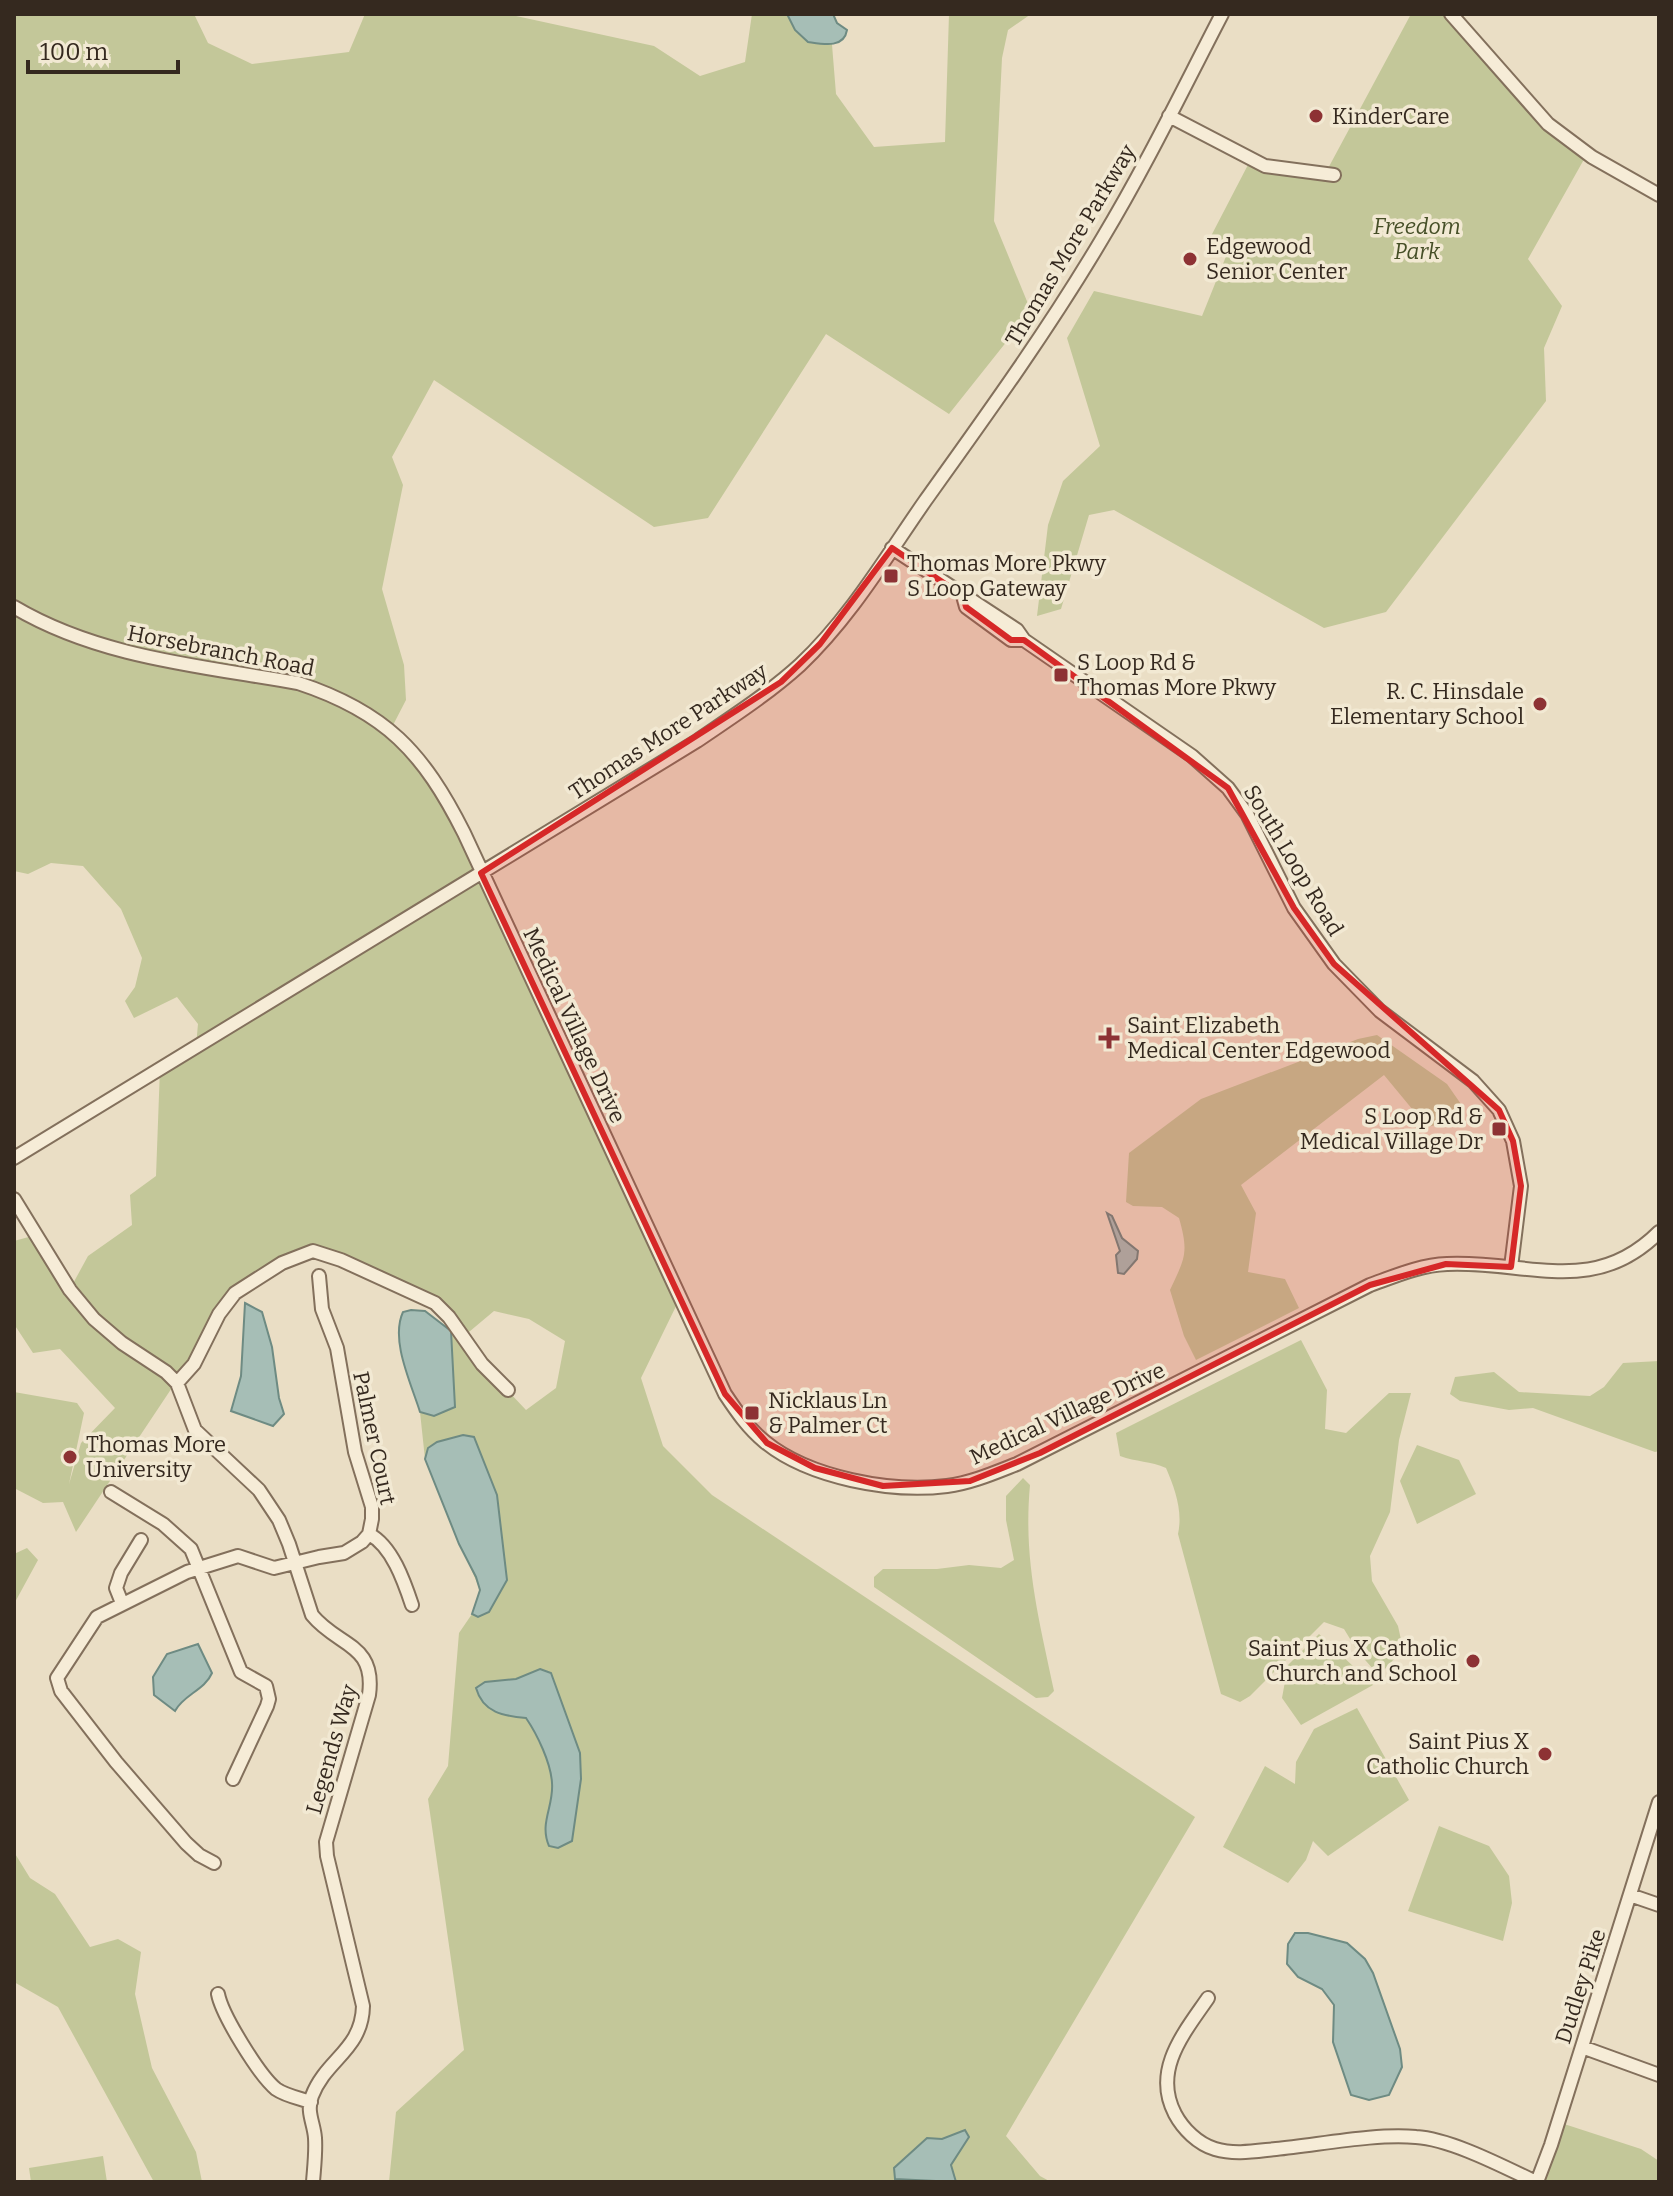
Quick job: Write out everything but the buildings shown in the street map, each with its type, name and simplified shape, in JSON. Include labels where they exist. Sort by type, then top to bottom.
[{"type":"street","name":"Thomas More Parkway","points":[[14,1158],[697,741],[781,682],[820,644],[892,548],[1060,306],[1102,239],[1222,14]]},
{"type":"street","points":[[1455,15],[1527,103],[1554,130],[1592,157],[1659,195]]},
{"type":"street","points":[[1169,116],[1265,166],[1334,175]]},
{"type":"street","name":"South Loop Road","points":[[892,548],[963,596],[974,599],[1017,630],[1024,640],[1192,756],[1221,780],[1247,814],[1294,908],[1334,964],[1380,1011],[1473,1081],[1499,1110],[1513,1141],[1521,1186],[1511,1267]]},
{"type":"street","name":"Horsebranch Road","points":[[14,607],[62,631],[106,647],[298,683],[369,714],[391,729],[428,769],[446,798],[481,873]]},
{"type":"street","name":"Medical Village Drive","points":[[481,873],[725,1394],[748,1426],[767,1443],[815,1468],[883,1486],[928,1488],[970,1481],[1017,1464],[1370,1285],[1415,1269],[1446,1264],[1561,1273],[1592,1270],[1627,1258],[1646,1246],[1659,1232]]},
{"type":"street","points":[[14,1199],[70,1290],[94,1319],[177,1383],[194,1364],[219,1314],[235,1293],[282,1263],[313,1251],[435,1303],[449,1317],[482,1364],[508,1390]]},
{"type":"street","name":"Palmer Court","points":[[214,1863],[186,1843],[116,1762],[58,1686],[57,1678],[92,1622],[122,1603],[198,1568],[238,1556],[274,1568],[344,1553],[369,1534],[372,1507],[355,1452],[337,1348],[322,1309],[319,1276]]},
{"type":"street","name":"Legends Way","points":[[177,1383],[195,1430],[259,1490],[279,1520],[312,1615],[361,1653],[369,1669],[371,1681],[363,1720],[326,1842],[363,2006],[362,2023],[358,2034],[318,2085],[311,2102]]},
{"type":"street","points":[[111,1492],[183,1540],[196,1558],[241,1672],[266,1686],[269,1693],[267,1706],[233,1779]]},
{"type":"street","points":[[369,1534],[382,1543],[389,1554],[412,1605]]},
{"type":"street","points":[[122,1603],[116,1588],[121,1573],[141,1540]]},
{"type":"street","name":"Dudley Pike","points":[[1536,2182],[1659,1802]]},
{"type":"street","points":[[1630,1895],[1659,1905]]},
{"type":"street","points":[[218,1994],[223,2015],[269,2082],[287,2095],[311,2102],[309,2118],[315,2136],[313,2182]]},
{"type":"street","points":[[1208,1998],[1169,2059],[1167,2095],[1186,2130],[1212,2149],[1250,2152],[1414,2136],[1446,2143],[1536,2182]]},
{"type":"street","points":[[1582,2047],[1659,2075]]},
{"type":"highlighted area","points":[[892,548],[963,596],[966,607],[1011,640],[1024,640],[1228,788],[1294,908],[1334,964],[1499,1110],[1513,1141],[1521,1186],[1511,1267],[1446,1264],[1370,1285],[1040,1453],[970,1481],[883,1486],[815,1468],[767,1443],[725,1394],[481,873],[781,682],[820,644]]},
{"type":"green space","points":[[14,14],[194,14],[208,43],[252,64],[349,52],[365,14],[507,14],[654,46],[700,76],[745,62],[752,14],[833,14],[830,20],[836,94],[874,147],[945,142],[949,14],[1031,14],[1008,30],[1002,58],[994,221],[1031,311],[949,414],[826,334],[708,518],[654,527],[434,380],[392,457],[403,485],[382,589],[404,665],[406,700],[391,729],[428,769],[680,1298],[641,1378],[663,1446],[712,1495],[1195,1817],[1006,2136],[1040,2176],[1051,2182],[389,2182],[396,2112],[464,2050],[428,1799],[448,1766],[459,1633],[472,1614],[480,1590],[425,1459],[420,1412],[400,1341],[399,1322],[403,1312],[425,1311],[451,1331],[526,1410],[556,1388],[565,1341],[529,1319],[494,1311],[463,1337],[435,1303],[313,1251],[235,1293],[76,1532],[63,1502],[43,1503],[14,1488],[14,1392],[77,1403],[84,1413],[69,1484],[81,1443],[115,1408],[60,1349],[33,1353],[14,1324],[14,1241],[36,1235],[70,1289],[88,1256],[132,1225],[130,1195],[156,1176],[160,1068],[196,1046],[198,1024],[177,997],[134,1018],[125,1001],[135,987],[142,958],[121,909],[83,866],[51,863],[28,874],[14,871]]},
{"type":"green space","name":"Freedom Park","points":[[1411,14],[1451,14],[1527,103],[1587,154],[1528,259],[1562,306],[1544,348],[1546,401],[1386,612],[1324,628],[1114,510],[1089,515],[1061,609],[1037,616],[1048,525],[1063,481],[1100,446],[1067,338],[1094,291],[1202,316],[1229,249],[1210,238],[1251,159],[1325,174]]},
{"type":"green space","points":[[1377,1035],[1447,1084],[1463,1107],[1457,1120],[1427,1127],[1384,1075],[1241,1185],[1256,1213],[1248,1272],[1285,1279],[1299,1308],[1196,1360],[1184,1336],[1170,1290],[1185,1248],[1179,1218],[1162,1207],[1133,1206],[1126,1202],[1129,1153],[1201,1099],[1358,1039]]},
{"type":"green space","points":[[1301,1340],[1327,1390],[1325,1429],[1346,1433],[1389,1393],[1411,1393],[1399,1440],[1390,1512],[1370,1556],[1372,1581],[1398,1626],[1403,1649],[1384,1670],[1374,1670],[1344,1629],[1324,1622],[1250,1696],[1240,1702],[1221,1694],[1178,1534],[1179,1509],[1166,1468],[1120,1456],[1116,1433]]},
{"type":"green space","points":[[1659,1361],[1659,1451],[1655,1452],[1533,1408],[1509,1410],[1460,1401],[1450,1394],[1455,1377],[1494,1372],[1519,1392],[1590,1396],[1604,1387],[1623,1363]]},
{"type":"green space","points":[[1417,1445],[1459,1460],[1476,1494],[1417,1524],[1400,1481]]},
{"type":"green space","points":[[1023,1478],[1030,1485],[1031,1564],[1054,1691],[1048,1697],[1036,1698],[874,1587],[874,1577],[883,1569],[937,1569],[969,1565],[1001,1568],[1014,1560],[1006,1520],[1006,1496]]},
{"type":"green space","points":[[27,1548],[38,1560],[14,1604],[14,1554]]},
{"type":"green space","points":[[1319,1634],[1373,1685],[1301,1725],[1282,1698],[1288,1665]]},
{"type":"green space","points":[[1357,1708],[1409,1800],[1328,1856],[1313,1841],[1306,1860],[1288,1883],[1223,1847],[1265,1766],[1295,1784],[1296,1762],[1314,1729]]},
{"type":"green space","points":[[1439,1826],[1489,1846],[1509,1876],[1512,1903],[1503,1941],[1408,1911]]},
{"type":"green space","points":[[14,1852],[30,1878],[55,1894],[90,1947],[118,1939],[141,1952],[135,1994],[152,2068],[196,2152],[202,2182],[154,2182],[58,2007],[14,1982]]},
{"type":"green space","points":[[1558,2122],[1641,2149],[1659,2161],[1659,2182],[1537,2182]]},
{"type":"green space","points":[[103,2156],[107,2182],[31,2182],[29,2168]]},
{"type":"water","points":[[787,14],[833,14],[837,23],[847,30],[837,43],[808,42],[795,30]]},
{"type":"water","points":[[1107,1213],[1112,1216],[1122,1238],[1138,1251],[1137,1259],[1124,1274],[1118,1273],[1116,1255],[1120,1251]]},
{"type":"water","points":[[245,1303],[262,1312],[272,1347],[284,1414],[273,1426],[231,1411],[241,1376]]},
{"type":"water","points":[[425,1311],[451,1331],[455,1407],[434,1416],[420,1412],[400,1348],[403,1312]]},
{"type":"water","points":[[463,1435],[474,1437],[497,1495],[507,1580],[489,1612],[478,1617],[472,1614],[480,1590],[476,1577],[459,1544],[425,1459],[428,1448],[437,1442]]},
{"type":"water","points":[[198,1644],[212,1673],[175,1711],[154,1695],[153,1677],[167,1654]]},
{"type":"water","points":[[540,1669],[551,1673],[580,1753],[581,1779],[572,1841],[558,1848],[549,1846],[546,1838],[552,1783],[539,1740],[526,1718],[495,1712],[484,1703],[476,1688],[485,1682],[516,1679]]},
{"type":"water","points":[[1295,1933],[1308,1933],[1347,1943],[1365,1959],[1400,2049],[1402,2067],[1389,2095],[1369,2100],[1351,2095],[1333,2042],[1334,2005],[1322,1989],[1298,1977],[1287,1964],[1288,1944]]},
{"type":"water","points":[[965,2130],[969,2137],[951,2165],[956,2182],[895,2179],[894,2168],[927,2138],[942,2139]]},
{"type":"place","name":"KinderCare","points":[[1316,116]]},
{"type":"place","name":"Edgewood Senior Center","points":[[1190,259]]},
{"type":"place","name":"Thomas More Pkwy S Loop Gateway","points":[[891,576]]},
{"type":"place","name":"S Loop Rd & Thomas More Pkwy","points":[[1061,675]]},
{"type":"place","name":"R. C. Hinsdale Elementary School","points":[[1540,704]]},
{"type":"place","name":"Saint Elizabeth Medical Center Edgewood","points":[[1109,1038]]},
{"type":"place","name":"S Loop Rd & Medical Village Dr","points":[[1499,1129]]},
{"type":"place","name":"Nicklaus Ln & Palmer Ct","points":[[752,1413]]},
{"type":"place","name":"Thomas More University","points":[[70,1457]]},
{"type":"place","name":"Saint Pius X Catholic Church and School","points":[[1473,1661]]},
{"type":"place","name":"Saint Pius X Catholic Church","points":[[1545,1754]]}]
